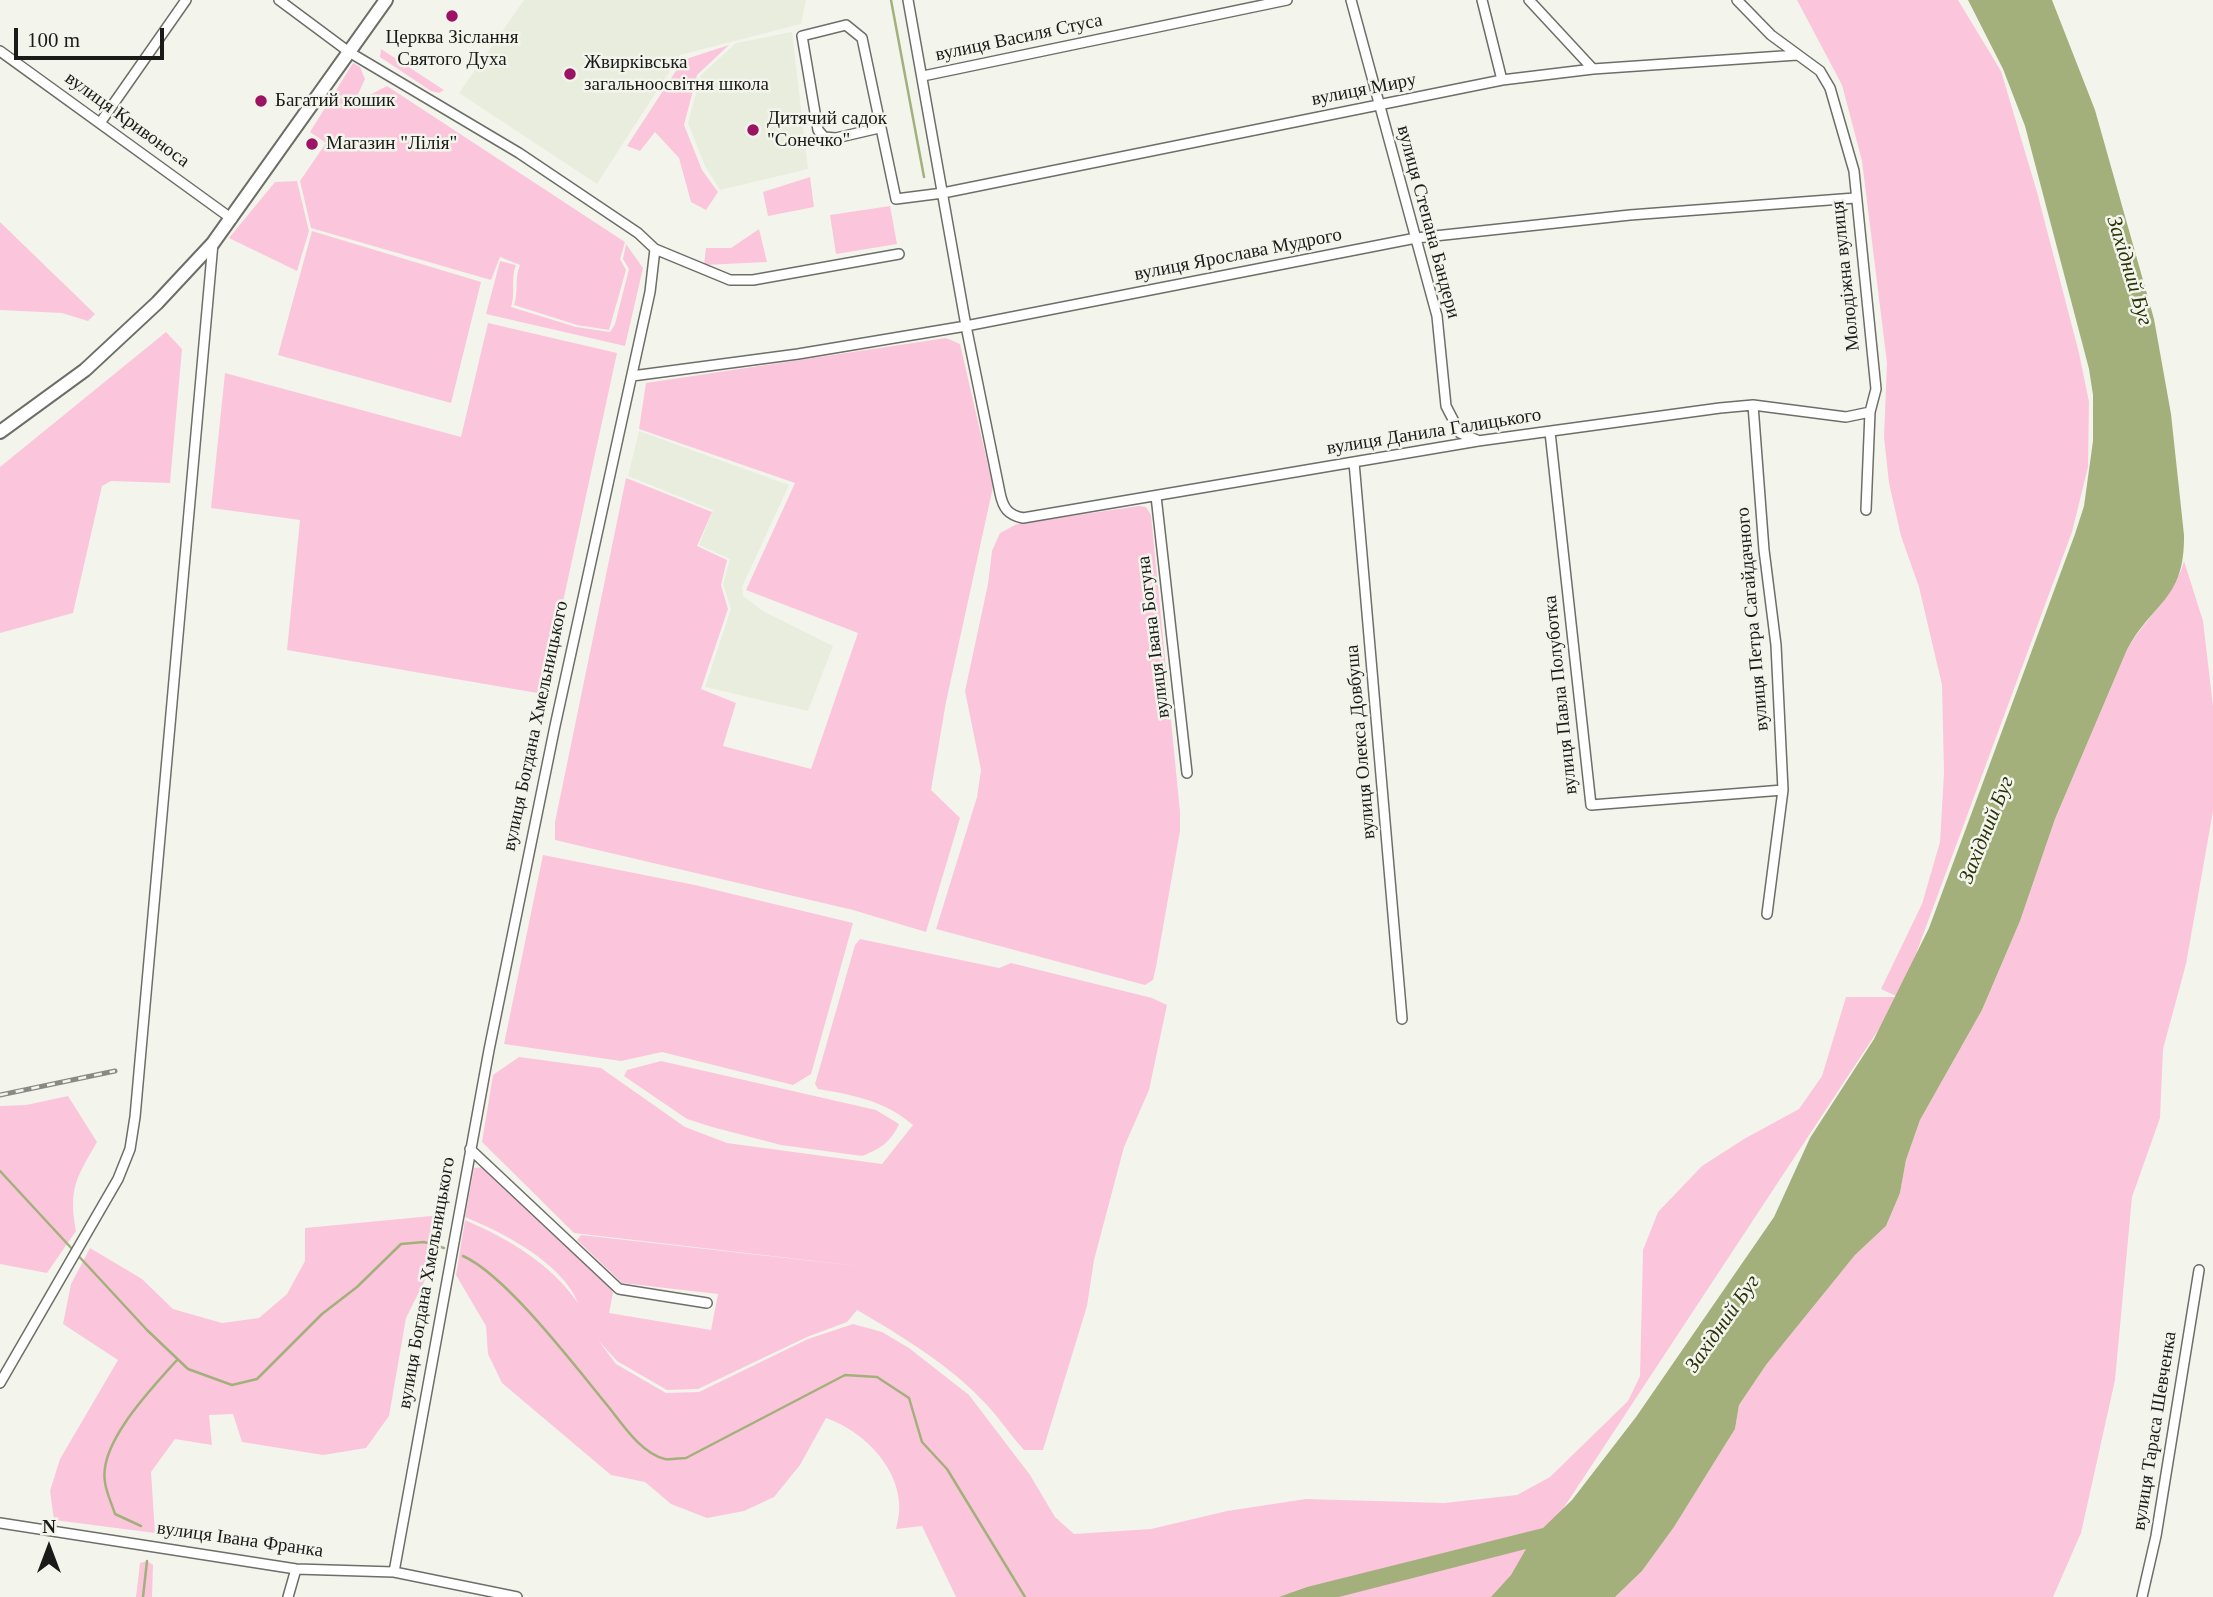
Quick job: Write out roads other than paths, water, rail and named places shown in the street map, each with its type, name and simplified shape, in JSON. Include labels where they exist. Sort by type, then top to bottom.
[{"type":"street","points":[[100,122],[186,0]]},
{"type":"street","points":[[279,0],[349,52],[519,153],[638,233],[655,249],[730,280],[753,280],[899,254]]},
{"type":"street","points":[[0,432],[85,370],[157,303],[213,243],[386,0]]},
{"type":"street","points":[[908,0],[966,326]]},
{"type":"street","name":"вулиця Василя Стуса","points":[[923,76],[1287,0]]},
{"type":"street","name":"вулиця Степана Бандери","points":[[1350,0],[1437,316],[1446,406],[1460,433],[1478,441]]},
{"type":"street","points":[[1482,0],[1502,80]]},
{"type":"street","points":[[1529,0],[1593,69]]},
{"type":"street","name":"Молодіжна вулиця","points":[[1737,0],[1770,35],[1820,71],[1830,88],[1854,171],[1876,389],[1870,412],[1866,510]]},
{"type":"street","points":[[846,25],[856,30],[862,38],[879,128],[836,138],[824,137],[818,130],[802,36],[846,25]]},
{"type":"street","name":"вулиця Кривоноса","points":[[0,51],[232,219]]},
{"type":"street","name":"вулиця Миру","points":[[879,128],[896,199],[943,193],[1502,80],[1593,69],[1797,55]]},
{"type":"street","name":"вулиця Ярослава Мудрого","points":[[632,376],[798,354],[966,326],[1416,238],[1630,215],[1855,198]]},
{"type":"street","points":[[0,1382],[120,1174],[130,1149],[213,243]]},
{"type":"street","name":"вулиця Богдана Хмельницького","points":[[394,1572],[470,1149],[555,726],[632,376],[653,273],[655,249]]},
{"type":"street","name":"вулиця Данила Галицького","points":[[966,326],[1000,494],[1007,512],[1023,519],[1478,441],[1754,405],[1846,417],[1870,412]]},
{"type":"street","name":"вулиця Петра Сагайдачного","points":[[1754,405],[1763,550],[1776,645],[1783,790],[1767,914]]},
{"type":"street","name":"вулиця Павла Полуботка","points":[[1550,432],[1591,805],[1783,790]]},
{"type":"street","name":"вулиця Олекса Довбуша","points":[[1354,462],[1402,1019]]},
{"type":"street","name":"вулиця Івана Богуна","points":[[1156,496],[1187,773]]},
{"type":"street","points":[[470,1149],[619,1289],[707,1303]]},
{"type":"street","name":"вулиця Тараса Шевченка","points":[[2142,1597],[2159,1523],[2199,1270]]},
{"type":"street","name":"вулиця Івана Франка","points":[[0,1523],[296,1569],[394,1572],[517,1597]]},
{"type":"street","points":[[288,1597],[296,1569]]},
{"type":"water","name":"Західний Буг","points":[[1968,0],[2052,0],[2095,110],[2154,319],[2171,414],[2184,535],[2179,575],[2165,600],[2136,635],[2126,652],[2055,819],[2020,921],[1982,1010],[1920,1120],[1906,1160],[1900,1193],[1886,1226],[1855,1255],[1766,1365],[1739,1405],[1735,1429],[1674,1527],[1642,1571],[1615,1597],[1491,1597],[1511,1575],[1526,1549],[1339,1597],[1279,1597],[1307,1587],[1543,1528],[1572,1500],[1636,1417],[1774,1217],[1810,1138],[1874,1039],[1929,928],[2075,534],[2084,506],[2093,441],[2093,395],[2089,369],[2025,126],[2003,69]]},
{"type":"waterway","points":[[891,0],[924,177]]},
{"type":"waterway","points":[[0,1171],[147,1330],[188,1369],[232,1385],[257,1379],[322,1314],[357,1287],[401,1244],[424,1242],[444,1248]]},
{"type":"waterway","points":[[463,1256],[480,1266],[519,1301],[632,1436],[648,1451],[665,1459],[686,1458],[845,1375],[877,1377],[909,1398],[922,1442],[947,1469],[1025,1597]]},
{"type":"waterway","points":[[141,1526],[115,1514],[106,1486],[105,1467],[110,1450],[129,1416],[177,1360]]},
{"type":"waterway","points":[[143,1597],[147,1561]]},
{"type":"railway","points":[[0,1095],[115,1071]]},
{"type":"place","name":"Церква Зіслання Святого Духа","points":[[452,16]]},
{"type":"place","name":"Жвирківська загальноосвітня школа","points":[[570,74]]},
{"type":"place","name":"Багатий кошик","points":[[261,101]]},
{"type":"place","name":"Дитячий садок \"Сонечко\"","points":[[753,130]]},
{"type":"place","name":"Магазин \"Лілія\"","points":[[312,144]]}]
